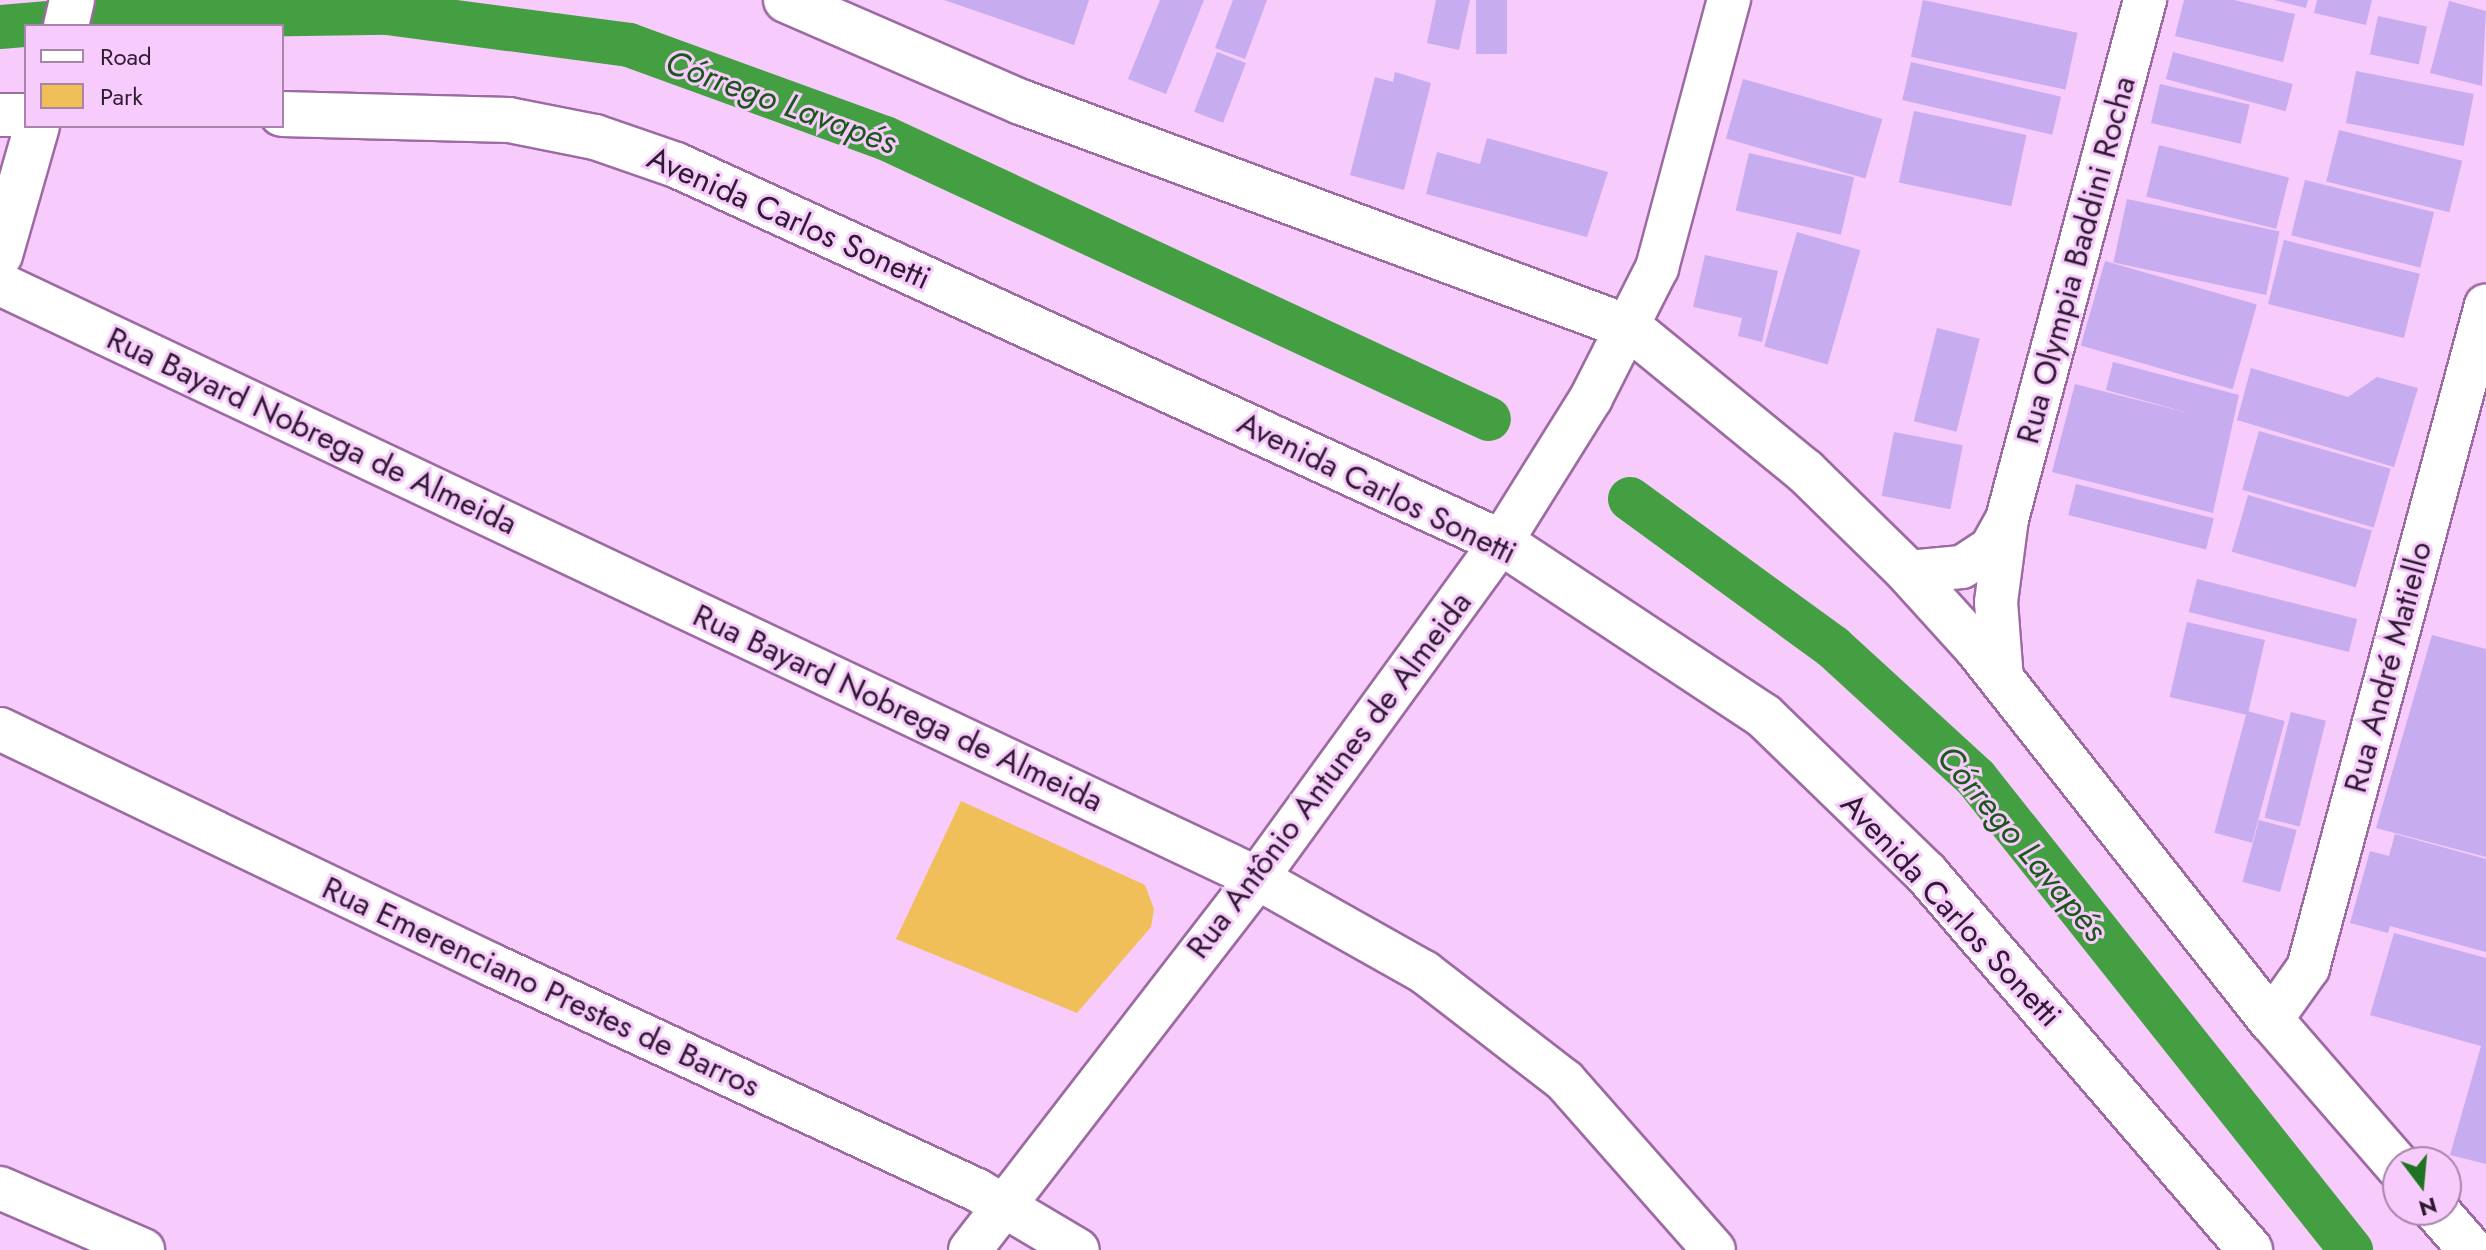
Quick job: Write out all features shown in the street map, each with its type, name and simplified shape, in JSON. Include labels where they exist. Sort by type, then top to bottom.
[{"type":"street","points":[[66,24],[72,0]]},
{"type":"street","points":[[786,0],[1021,102],[1630,328],[1805,471],[1908,572],[2002,680],[2271,1020],[2382,1148]]},
{"type":"street","name":"Rua Antônio Antunes de Almeida","points":[[970,1250],[1257,878],[1511,528],[1591,398],[1630,328],[1657,268],[1729,0]]},
{"type":"street","name":"Rua Olympia Baddini Rocha","points":[[2002,680],[1996,602],[2007,519],[2145,0]]},
{"type":"street","name":"Avenida Carlos Sonetti","points":[[284,114],[509,120],[595,137],[663,160],[1511,528],[1764,716],[1926,873],[2250,1250]]},
{"type":"street","points":[[0,115],[24,115]]},
{"type":"street","points":[[5,238],[36,128]]},
{"type":"street","points":[[0,169],[9,192],[5,238]]},
{"type":"street","name":"Rua Bayard Nobrega de Almeida","points":[[0,284],[1257,878],[1424,972],[1565,1081],[1714,1250]]},
{"type":"street","name":"Rua André Matiello","points":[[2271,1020],[2308,968],[2486,305]]},
{"type":"street","name":"Rua Olympia Baddini Rocha","points":[[1908,572],[1962,567],[1991,548],[2007,519]]},
{"type":"street","name":"Rua Emerenciano Prestes de Barros","points":[[0,729],[1003,1204],[1078,1250]]},
{"type":"street","points":[[0,1188],[143,1250]]},
{"type":"street","points":[[2450,1226],[2471,1250]]},
{"type":"green space","points":[[961,801],[1145,885],[1154,909],[1151,927],[1077,1013],[896,939]]},
{"type":"building","points":[[944,0],[1089,0],[1074,45]]},
{"type":"building","points":[[1160,0],[1204,0],[1166,94],[1128,79]]},
{"type":"building","points":[[1233,0],[1267,0],[1245,59],[1215,48]]},
{"type":"building","points":[[1436,0],[1470,0],[1459,50],[1427,43]]},
{"type":"building","points":[[1476,0],[1507,0],[1507,54],[1476,54]]},
{"type":"building","points":[[1923,0],[2078,33],[2065,90],[1911,57]]},
{"type":"building","points":[[2184,0],[2234,0],[2295,14],[2283,62],[2175,36]]},
{"type":"building","points":[[2274,0],[2308,0],[2306,8]]},
{"type":"building","points":[[2317,0],[2372,0],[2366,25],[2314,13]]},
{"type":"building","points":[[2449,1],[2486,11],[2482,86],[2430,73]]},
{"type":"building","points":[[2378,16],[2427,26],[2419,65],[2370,54]]},
{"type":"building","points":[[1217,52],[1246,63],[1223,123],[1194,112]]},
{"type":"building","points":[[2173,52],[2293,84],[2286,111],[2166,79]]},
{"type":"building","points":[[1911,62],[2061,97],[2052,135],[1902,100]]},
{"type":"building","points":[[2356,71],[2474,94],[2464,146],[2346,123]]},
{"type":"building","points":[[1395,72],[1431,83],[1404,190],[1350,175],[1375,77],[1393,82]]},
{"type":"building","points":[[1743,79],[1882,119],[1865,179],[1726,139]]},
{"type":"building","points":[[2160,84],[2250,105],[2241,144],[2151,123]]},
{"type":"building","points":[[1914,111],[2026,135],[2011,206],[1899,182]]},
{"type":"building","points":[[2339,130],[2462,161],[2449,212],[2326,181]]},
{"type":"building","points":[[1487,138],[1608,172],[1587,237],[1426,194],[1437,152],[1480,164]]},
{"type":"building","points":[[2159,145],[2289,177],[2276,229],[2146,196]]},
{"type":"building","points":[[1749,153],[1854,177],[1841,235],[1736,210]]},
{"type":"building","points":[[2305,180],[2434,212],[2420,267],[2291,235]]},
{"type":"building","points":[[2127,199],[2280,231],[2266,295],[2113,263]]},
{"type":"building","points":[[1797,232],[1860,250],[1828,365],[1764,346]]},
{"type":"building","points":[[2284,240],[2420,274],[2404,338],[2268,304]]},
{"type":"building","points":[[1705,255],[1778,271],[1762,342],[1738,336],[1742,318],[1693,307]]},
{"type":"building","points":[[2105,261],[2257,305],[2233,389],[2081,346]]},
{"type":"building","points":[[1937,328],[1980,339],[1956,432],[1914,421]]},
{"type":"building","points":[[2113,362],[2239,395],[2213,513],[2052,472],[2075,384],[2192,414],[2106,390]]},
{"type":"building","points":[[2251,368],[2348,397],[2377,377],[2418,388],[2394,467],[2237,420]]},
{"type":"building","points":[[2259,431],[2391,469],[2374,527],[2242,490]]},
{"type":"building","points":[[1894,432],[1963,445],[1950,509],[1882,496]]},
{"type":"building","points":[[2076,484],[2214,518],[2206,549],[2068,515]]},
{"type":"building","points":[[2248,495],[2372,531],[2356,587],[2232,552]]},
{"type":"building","points":[[2197,579],[2357,619],[2349,652],[2189,612]]},
{"type":"building","points":[[2187,622],[2265,640],[2248,715],[2170,697]]},
{"type":"building","points":[[2432,635],[2486,649],[2486,857],[2376,828]]},
{"type":"building","points":[[2247,711],[2285,721],[2252,843],[2214,833]]},
{"type":"building","points":[[2291,712],[2326,721],[2300,826],[2265,818]]},
{"type":"building","points":[[2259,820],[2297,830],[2280,892],[2242,882]]},
{"type":"building","points":[[2395,834],[2486,859],[2486,952],[2390,926],[2388,933],[2350,923],[2370,851],[2389,856]]},
{"type":"building","points":[[2394,933],[2486,958],[2486,1164],[2462,1158],[2462,1146],[2453,1146],[2481,1046],[2370,1015]]},
{"type":"waterway","name":"Córrego Lavapés","points":[[35,24],[118,17],[387,13],[629,45],[885,138],[1489,419]]},
{"type":"waterway","name":"Córrego Lavapés","points":[[0,27],[24,25]]},
{"type":"waterway","name":"Córrego Lavapés","points":[[1630,499],[1833,647],[1976,778],[2351,1250]]}]
